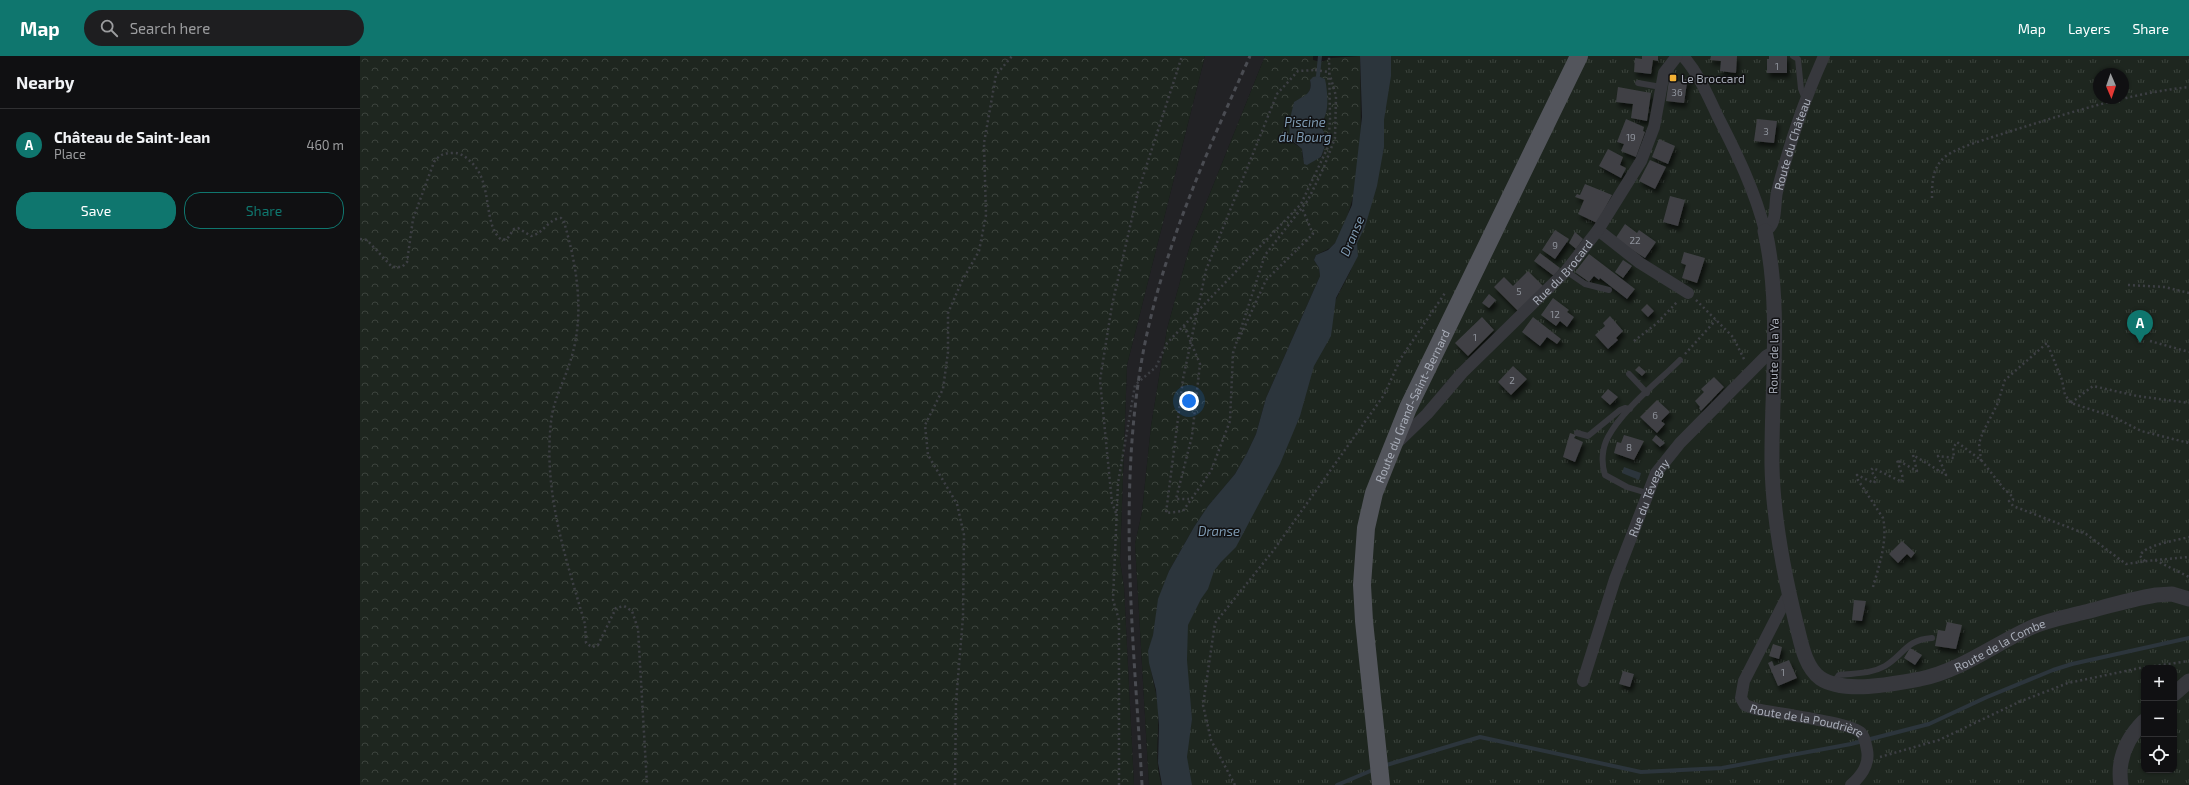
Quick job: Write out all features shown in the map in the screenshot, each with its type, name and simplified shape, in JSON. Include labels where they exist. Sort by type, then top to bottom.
[{"type":"main road","name":"Route du Grand-Saint-Bernard","points":[[1380,785],[1378,750],[1364,621],[1362,566],[1370,510],[1389,451],[1579,56]]},
{"type":"street","name":"Rue du Brocard","points":[[1389,451],[1427,414],[1462,373],[1566,271],[1598,230],[1641,161],[1654,127],[1660,86],[1664,73],[1678,56]]},
{"type":"street","name":"Route de la Ya","points":[[1683,56],[1703,85],[1736,153],[1752,189],[1765,231],[1772,270],[1773,485],[1790,597],[1804,652],[1813,671]]},
{"type":"street","name":"Route du Château","points":[[1765,231],[1771,228],[1774,222],[1780,182],[1805,100],[1824,56]]},
{"type":"street","points":[[1598,230],[1640,263],[1687,292]]},
{"type":"street","name":"Rue du Tévegny","points":[[1583,680],[1615,579],[1647,493],[1666,459],[1766,356],[1773,352]]},
{"type":"street","name":"Route de la Combe","points":[[1813,671],[1822,679],[1833,683],[1859,686],[1920,679],[1953,669],[2018,634],[2044,623],[2156,595],[2172,594],[2189,599]]},
{"type":"street","name":"Route de la Poudrière","points":[[1790,597],[1786,599],[1744,681],[1741,694],[1743,702],[1745,705],[1756,709],[1848,725],[1862,734],[1867,753],[1863,773],[1851,785]]},
{"type":"street","points":[[2177,691],[2189,681]]},
{"type":"street","points":[[2121,785],[2121,756],[2130,738],[2141,725]]},
{"type":"lane","points":[[1793,56],[1798,59],[1801,89],[1805,100]]},
{"type":"lane","points":[[1638,83],[1660,86]]},
{"type":"lane","points":[[1566,271],[1585,284],[1609,290]]},
{"type":"lane","points":[[1647,493],[1609,479],[1603,467],[1603,453],[1608,436],[1630,410],[1680,360]]},
{"type":"lane","points":[[1629,374],[1647,393]]},
{"type":"lane","points":[[1577,433],[1588,436],[1620,410],[1625,408],[1630,410]]},
{"type":"lane","points":[[1833,683],[1839,676],[1878,670],[1890,662],[1913,642],[1919,639],[1932,638]]},
{"type":"path","points":[[955,785],[956,702],[964,618],[964,535],[957,504],[928,455],[926,425],[943,389],[948,352],[948,313],[962,281],[979,251],[986,215],[984,143],[996,75],[1012,56]]},
{"type":"path","points":[[1117,516],[1112,503],[1100,380],[1112,304],[1138,192],[1182,56]]},
{"type":"path","points":[[1119,785],[1119,620],[1113,600],[1118,483],[1135,384],[1156,367],[1167,343],[1196,315],[1301,204],[1328,148],[1330,120],[1329,56]]},
{"type":"path","points":[[1315,70],[1329,72],[1336,96],[1335,138],[1324,167],[1302,208],[1265,255],[1233,353],[1230,421],[1211,471],[1182,511],[1166,513],[1183,379],[1206,270],[1277,94],[1298,71],[1315,70]]},
{"type":"path","points":[[1932,198],[1932,182],[1935,170],[1946,156],[1981,141],[2140,94],[2189,87]]},
{"type":"path","points":[[360,239],[367,240],[392,267],[402,267],[407,262],[413,219],[434,162],[438,157],[445,153],[455,153],[465,156],[483,178],[492,224],[498,236],[502,240],[507,239],[514,229],[518,228],[531,236],[536,235],[556,218],[561,218],[564,222],[577,272],[579,304],[577,330],[571,358],[557,397],[551,421],[548,458],[553,505],[585,624],[586,643],[592,647],[598,646],[616,608],[624,606],[632,611],[638,637],[647,785]]},
{"type":"path","points":[[1233,353],[1266,280],[1313,234],[1301,204]]},
{"type":"path","points":[[2128,285],[2166,287],[2189,293]]},
{"type":"path","points":[[1235,785],[1211,740],[1203,705],[1215,623],[1273,551],[1384,395],[1401,358],[1447,290]]},
{"type":"path","points":[[1634,341],[1656,324],[1687,292],[1733,337],[1744,358],[1747,377]]},
{"type":"path","points":[[1680,360],[1716,320]]},
{"type":"path","points":[[1184,326],[1200,364],[1192,436],[1176,499],[1190,499]]},
{"type":"path","points":[[2150,341],[2189,352]]},
{"type":"path","points":[[1982,461],[1979,443],[1997,405],[2005,380],[2045,344],[2049,346],[2062,380],[2065,395],[2070,403],[2114,417],[2141,431],[2189,443]]},
{"type":"path","points":[[2070,403],[2093,386],[2137,396],[2189,403]]},
{"type":"path","points":[[1873,587],[1884,538],[1884,523],[1883,518],[1858,480],[1857,475],[1874,483],[1876,479],[1871,470],[1873,468],[1902,482],[1903,478],[1897,460],[1917,471],[1913,455],[1946,475],[1938,457],[1940,455],[1954,458],[1953,448],[1957,442],[1982,461],[2004,489],[2013,497],[2013,500],[2009,501],[2013,506],[2086,534],[2126,564],[2189,557]]},
{"type":"path","points":[[2146,561],[2140,556],[2143,551],[2169,541],[2189,537]]},
{"type":"path","points":[[2155,560],[2189,577]]},
{"type":"path","points":[[1867,753],[1896,754],[1939,740],[2019,702],[2068,683],[2140,668],[2189,661]]},
{"type":"shaded area","points":[[1205,56],[1265,56],[1192,238],[1167,329],[1151,426],[1142,512],[1135,544],[1149,785],[1134,785],[1124,587],[1120,561],[1127,365]]},
{"type":"green space","points":[[360,56],[1205,56],[1127,365],[1120,561],[1124,587],[1134,785],[360,785]]},
{"type":"green space","points":[[1265,56],[1313,56],[1313,60],[1321,62],[1332,58],[1360,56],[1361,119],[1359,161],[1352,202],[1342,231],[1332,246],[1316,255],[1314,260],[1319,268],[1320,276],[1266,398],[1256,434],[1247,453],[1235,474],[1208,506],[1194,527],[1169,571],[1149,651],[1150,665],[1158,706],[1157,756],[1159,775],[1162,785],[1149,785],[1135,544],[1142,512],[1151,426],[1167,329],[1192,238]],"holes":[[[1310,80],[1326,84],[1327,106],[1322,122],[1322,129],[1328,138],[1321,158],[1303,159],[1302,149],[1292,142],[1298,100],[1310,90]]]},
{"type":"green space","points":[[1374,56],[2189,56],[2189,785],[1189,785],[1167,667],[1210,544],[1351,270]]},
{"type":"water","name":"Dranse","points":[[1360,56],[1391,56],[1391,76],[1384,120],[1384,147],[1377,186],[1365,227],[1357,243],[1358,256],[1336,298],[1331,336],[1314,366],[1300,416],[1280,464],[1236,547],[1214,571],[1208,589],[1201,599],[1188,625],[1187,660],[1192,719],[1187,757],[1192,785],[1162,785],[1158,763],[1159,725],[1156,690],[1149,663],[1148,651],[1153,635],[1158,599],[1169,571],[1194,527],[1208,506],[1235,474],[1247,453],[1256,434],[1266,398],[1320,276],[1319,268],[1314,260],[1316,255],[1328,250],[1335,243],[1352,205],[1362,117]]},
{"type":"water","name":"Piscine du Bourg","points":[[1318,76],[1325,79],[1327,108],[1322,123],[1322,130],[1328,138],[1321,157],[1307,165],[1304,164],[1302,149],[1290,139],[1289,123],[1294,102],[1307,94],[1311,85],[1310,80],[1313,77]]},
{"type":"water","points":[[1624,467],[1641,473],[1639,480],[1622,473]]},
{"type":"building","points":[[1642,56],[1658,56],[1658,61],[1653,60],[1651,74],[1634,72],[1635,58],[1642,59]]},
{"type":"building","points":[[1711,56],[1737,56],[1736,73],[1720,71],[1721,61],[1710,60]]},
{"type":"building","points":[[1769,56],[1787,56],[1787,73],[1767,73],[1767,59],[1769,59]]},
{"type":"building","points":[[1684,79],[1690,80],[1690,83],[1687,83],[1684,103],[1666,101],[1669,80],[1683,82]]},
{"type":"building","points":[[1618,87],[1651,93],[1647,121],[1631,118],[1633,104],[1616,102]]},
{"type":"building","points":[[1626,119],[1644,127],[1643,131],[1645,132],[1636,157],[1621,151],[1624,144],[1617,142]]},
{"type":"building","points":[[1757,119],[1777,121],[1774,143],[1754,141]]},
{"type":"building","points":[[1659,139],[1675,146],[1668,164],[1652,157]]},
{"type":"building","points":[[1608,149],[1623,157],[1620,165],[1626,168],[1621,178],[1599,166]]},
{"type":"building","points":[[1650,160],[1666,167],[1655,189],[1639,181]]},
{"type":"building","points":[[1585,184],[1612,195],[1597,223],[1578,214],[1584,200],[1575,197],[1577,194],[1580,195]]},
{"type":"building","points":[[1670,196],[1685,200],[1678,226],[1663,222]]},
{"type":"building","points":[[1625,224],[1637,233],[1639,230],[1656,242],[1645,258],[1615,239]]},
{"type":"building","points":[[1555,230],[1569,239],[1555,259],[1542,250]]},
{"type":"building","points":[[1575,232],[1583,239],[1576,249],[1569,243]]},
{"type":"building","points":[[1684,252],[1705,258],[1697,283],[1682,278],[1686,265],[1681,263]]},
{"type":"building","points":[[1540,253],[1560,268],[1554,276],[1534,261]]},
{"type":"building","points":[[1589,254],[1635,289],[1627,299],[1600,278],[1599,280],[1594,276],[1589,282],[1575,272]]},
{"type":"building","points":[[1623,260],[1632,266],[1623,278],[1615,272]]},
{"type":"building","points":[[1528,271],[1544,287],[1519,312],[1494,287],[1504,277],[1513,286]]},
{"type":"building","points":[[1489,294],[1496,300],[1489,308],[1482,303]]},
{"type":"building","points":[[1553,298],[1569,310],[1567,312],[1574,317],[1567,327],[1560,321],[1556,326],[1541,315]]},
{"type":"building","points":[[1647,304],[1654,311],[1648,317],[1641,310]]},
{"type":"building","points":[[1610,316],[1623,331],[1616,338],[1618,340],[1608,349],[1595,335],[1605,326],[1603,323]]},
{"type":"building","points":[[1482,317],[1494,330],[1468,356],[1455,343]]},
{"type":"building","points":[[1533,317],[1561,339],[1557,344],[1547,337],[1540,346],[1522,332]]},
{"type":"building","points":[[1513,366],[1527,379],[1511,395],[1498,382]]},
{"type":"building","points":[[1639,366],[1646,372],[1642,376],[1635,370]]},
{"type":"building","points":[[1714,377],[1724,387],[1701,411],[1699,408],[1700,407],[1695,401],[1704,392],[1701,389]]},
{"type":"building","points":[[1608,389],[1618,397],[1610,405],[1601,397]]},
{"type":"building","points":[[1657,400],[1670,412],[1661,421],[1665,424],[1657,433],[1640,417]]},
{"type":"building","points":[[1570,433],[1576,435],[1574,438],[1583,442],[1575,462],[1563,457]]},
{"type":"building","points":[[1624,435],[1644,441],[1634,460],[1614,453],[1617,442],[1621,443]]},
{"type":"building","points":[[1656,435],[1665,443],[1660,447],[1652,440]]},
{"type":"building","points":[[1902,541],[1915,553],[1911,558],[1907,554],[1898,563],[1889,554]]},
{"type":"building","points":[[1854,600],[1866,601],[1862,621],[1852,620]]},
{"type":"building","points":[[1947,622],[1962,625],[1956,649],[1935,646],[1938,630],[1945,631]]},
{"type":"building","points":[[1773,644],[1782,647],[1779,659],[1769,656]]},
{"type":"building","points":[[1910,648],[1922,655],[1915,665],[1904,658]]},
{"type":"building","points":[[1789,660],[1797,678],[1778,686],[1768,663],[1772,661],[1774,666]]},
{"type":"building","points":[[1623,671],[1634,674],[1630,687],[1619,684]]},
{"type":"waterway","points":[[1318,76],[1320,56]]},
{"type":"waterway","points":[[1383,766],[1480,737],[1641,772],[1722,768],[1851,744],[1929,724],[1987,697],[2053,670],[2072,664],[2189,638]]},
{"type":"waterway","points":[[1337,785],[1375,769]]},
{"type":"railway","points":[[1142,785],[1130,569],[1129,514],[1135,406],[1143,353],[1152,314],[1174,238],[1218,128],[1250,56]]},
{"type":"place","name":"Le Broccard","points":[[1673,78]]},
{"type":"place","name":"Château de Saint-Jean","points":[[2140,343]]}]
